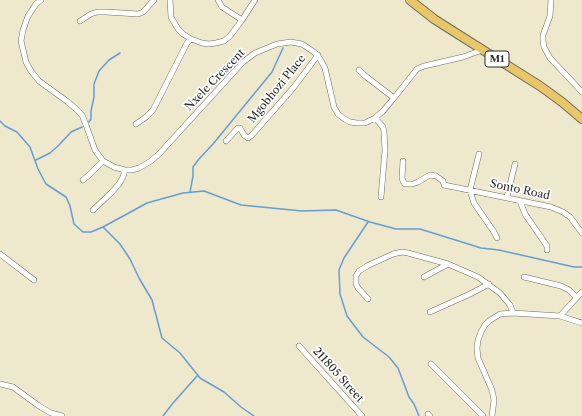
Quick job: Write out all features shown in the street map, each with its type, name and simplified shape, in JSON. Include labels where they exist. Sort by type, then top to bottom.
[{"type":"highway","name":"M1","points":[[410,0],[434,19],[540,86],[582,119]]},
{"type":"street","points":[[41,0],[36,4],[28,16],[23,30],[21,41],[26,62],[31,72],[39,82],[68,102],[82,115],[96,150],[103,160],[114,167],[125,170],[123,178],[119,184],[93,210]]},
{"type":"street","points":[[80,21],[97,12],[138,14],[143,12],[154,0]]},
{"type":"street","points":[[168,0],[171,17],[178,29],[191,39],[209,44],[224,41],[230,36],[255,0]]},
{"type":"street","points":[[218,0],[222,7],[242,20]]},
{"type":"street","points":[[551,0],[550,16],[543,36],[546,53],[582,92]]},
{"type":"street","points":[[136,124],[153,110],[187,43],[191,39]]},
{"type":"street","name":"Nxele Crescent","points":[[125,170],[139,168],[159,154],[243,62],[255,53],[277,44],[291,42],[302,44],[318,55]]},
{"type":"street","points":[[318,55],[325,68],[334,107],[338,114],[350,122],[365,123],[375,118],[383,111],[417,69],[463,57],[482,50]]},
{"type":"street","name":"Mgobhozi Place","points":[[226,141],[238,128],[240,128],[244,135],[248,138],[252,135],[294,87],[318,55]]},
{"type":"street","points":[[359,70],[394,98]]},
{"type":"street","points":[[375,118],[383,127],[384,132],[385,150],[381,197]]},
{"type":"street","points":[[479,154],[470,190],[474,203],[494,232],[496,238]]},
{"type":"street","points":[[83,180],[103,160]]},
{"type":"street","name":"Sonto Road","points":[[404,161],[403,179],[405,184],[414,183],[429,175],[433,175],[439,177],[443,181],[444,185],[551,207],[558,209],[570,217],[582,233]]},
{"type":"street","points":[[507,197],[515,164]]},
{"type":"street","points":[[520,201],[525,214],[547,246],[547,250]]},
{"type":"street","points":[[368,299],[356,284],[356,276],[359,271],[393,254],[402,252],[448,264],[478,277],[500,292],[510,304],[513,313]]},
{"type":"street","points":[[0,254],[34,280]]},
{"type":"street","points":[[424,277],[448,264]]},
{"type":"street","points":[[524,277],[561,286],[569,290],[576,298]]},
{"type":"street","points":[[430,312],[489,284]]},
{"type":"street","points":[[560,316],[582,292]]},
{"type":"street","points":[[492,416],[494,400],[492,390],[478,358],[477,348],[478,340],[485,325],[500,314],[513,313],[560,316],[582,323]]},
{"type":"street","name":"211805 Street","points":[[299,346],[362,416]]},
{"type":"street","points":[[431,364],[483,416]]},
{"type":"street","points":[[0,384],[13,387],[39,406],[51,413],[62,416]]},
{"type":"waterway","points":[[190,192],[193,167],[272,72],[283,48]]},
{"type":"waterway","points":[[89,122],[91,119],[94,97],[94,84],[99,71],[109,60],[120,53]]},
{"type":"waterway","points":[[0,121],[5,126],[17,132],[30,147],[38,169],[46,184],[66,197],[70,206],[74,224],[83,232],[91,232],[103,227],[120,244],[130,259],[152,300],[162,338],[180,353],[200,378],[224,392],[254,416]]},
{"type":"waterway","points":[[36,160],[50,153],[71,132],[82,127]]},
{"type":"waterway","points":[[103,227],[147,203],[183,193],[204,191],[241,205],[302,211],[336,210],[396,229],[420,229],[481,248],[499,250],[574,267],[582,267]]},
{"type":"waterway","points":[[368,222],[344,258],[339,270],[340,294],[347,316],[363,337],[389,357],[398,368],[409,397],[419,416]]},
{"type":"waterway","points":[[163,416],[198,375]]}]
